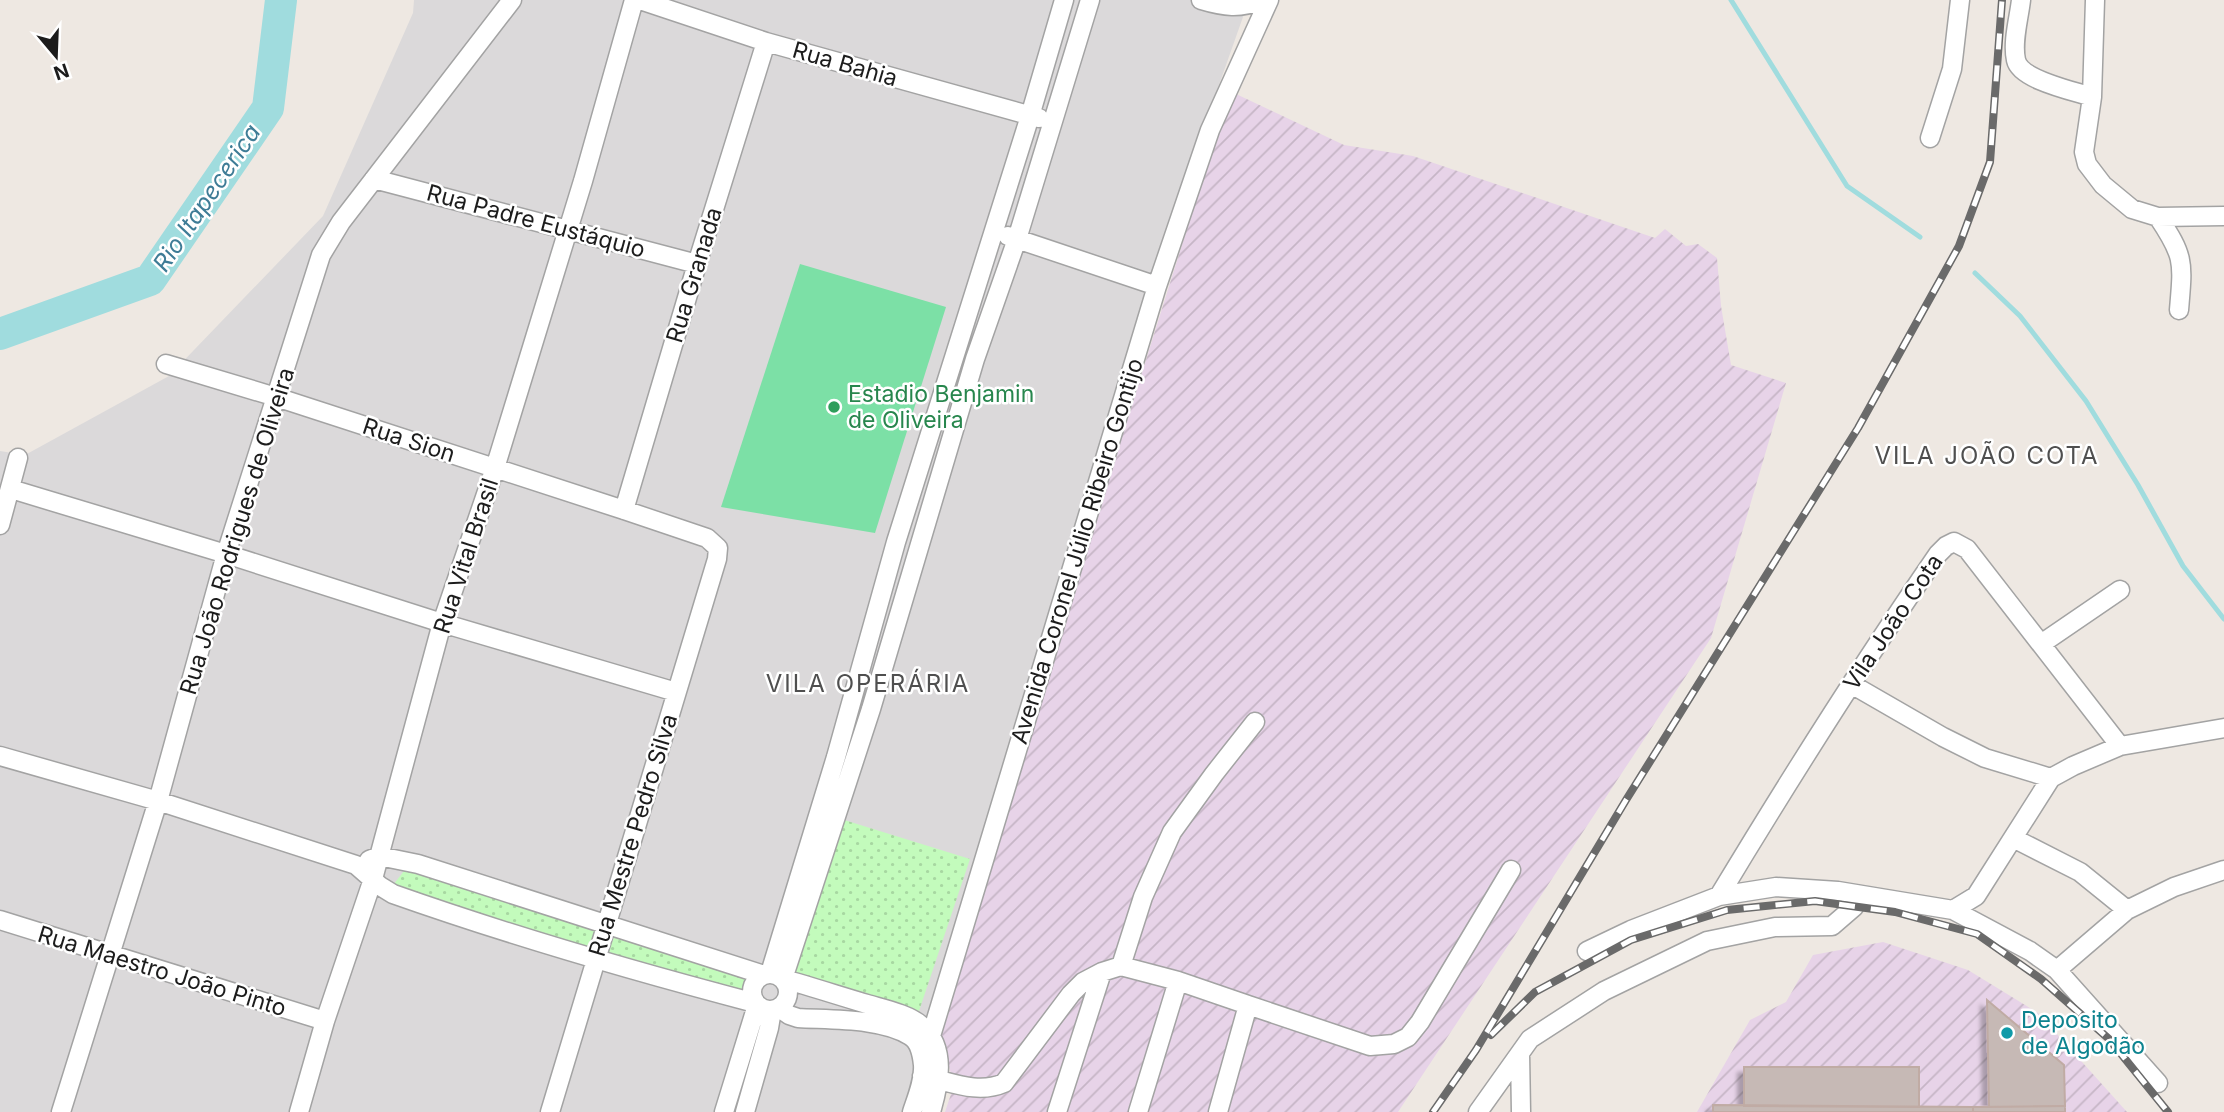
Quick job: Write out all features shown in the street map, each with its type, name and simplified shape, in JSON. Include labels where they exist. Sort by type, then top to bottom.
[{"type":"street","name":"Rua João Rodrigues de Oliveira","points":[[61,1112],[158,801],[226,554],[321,255],[341,222],[512,0]]},
{"type":"street","name":"Rua Vital Brasil","points":[[299,1112],[324,1021],[373,879],[442,623],[495,468],[634,0]]},
{"type":"street","name":"Rua Bahia","points":[[640,0],[766,42],[1052,121]]},
{"type":"street","points":[[845,760],[896,542],[1065,0]]},
{"type":"street","points":[[775,977],[975,359],[1017,239],[1090,0]]},
{"type":"street","points":[[1201,0],[1237,8],[1262,0]]},
{"type":"street","name":"Avenida Coronel Júlio Ribeiro Gontijo","points":[[912,1112],[930,1078],[937,1056],[931,1037],[1157,286],[1210,130],[1269,0]]},
{"type":"street","points":[[1930,138],[1952,69],[1960,0]]},
{"type":"street","points":[[2021,0],[2015,50],[2016,62],[2021,70],[2092,97]]},
{"type":"street","points":[[2095,0],[2092,97],[2084,143],[2087,164],[2103,185],[2132,209],[2158,217],[2224,216]]},
{"type":"street","name":"Rua Granada","points":[[624,510],[766,42]]},
{"type":"street","name":"Rua Padre Eustáquio","points":[[374,179],[697,264]]},
{"type":"street","points":[[2158,217],[2176,243],[2180,256],[2183,270],[2179,310]]},
{"type":"street","points":[[995,231],[1157,286]]},
{"type":"street","name":"Rua Sion","points":[[166,364],[276,397],[707,538],[718,548],[717,559]]},
{"type":"street","points":[[0,525],[18,458]]},
{"type":"street","points":[[11,489],[442,623],[676,692]]},
{"type":"street","name":"Vila João Cota","points":[[1719,896],[1794,771],[1851,684],[1938,554],[1954,542],[1967,549],[2120,746]]},
{"type":"street","name":"Rua Mestre Pedro Silva","points":[[550,1112],[717,559]]},
{"type":"street","points":[[2041,643],[2120,590]]},
{"type":"street","points":[[1851,684],[1985,758],[2051,778]]},
{"type":"street","points":[[1121,966],[1143,897],[1172,832],[1255,722]]},
{"type":"street","points":[[1953,910],[1976,896],[2051,778],[2120,746],[2224,728]]},
{"type":"street","points":[[0,756],[158,801],[356,865],[393,894],[595,960],[766,1007],[785,1004],[789,992],[775,977]]},
{"type":"street","points":[[2013,838],[2080,872],[2127,910]]},
{"type":"street","points":[[356,865],[379,856],[418,864],[905,1016],[921,1024],[931,1037],[922,1056]]},
{"type":"street","points":[[930,1078],[971,1087],[992,1088],[1004,1083],[1083,982],[1121,966],[1178,981],[1370,1046],[1395,1044],[1408,1037],[1420,1022],[1511,870]]},
{"type":"street","points":[[2057,970],[2127,910],[2174,887],[2224,870]]},
{"type":"street","points":[[1587,951],[1631,930],[1719,896],[1776,887],[1838,891],[1953,910],[2030,951],[2057,970],[2158,1083]]},
{"type":"street","points":[[1478,1112],[1530,1040],[1604,991],[1707,941],[1775,927],[1832,926],[1854,906],[1861,895]]},
{"type":"street","name":"Rua Maestro João Pinto","points":[[0,920],[324,1021]]},
{"type":"street","points":[[1057,1112],[1102,972]]},
{"type":"street","points":[[745,1112],[769,1028],[766,1007],[752,996],[754,983],[775,977]]},
{"type":"street","points":[[1138,1112],[1178,981]]},
{"type":"street","points":[[1218,1112],[1248,1005]]},
{"type":"street","points":[[724,1112],[766,1007]]},
{"type":"street","name":"Avenida Coronel Júlio Ribeiro Gontijo","points":[[766,1007],[798,1018],[860,1021],[911,1036],[917,1043],[930,1078],[930,1112]]},
{"type":"street","points":[[1520,1053],[1521,1112]]},
{"type":"shaded area","points":[[414,0],[1249,0],[1144,297],[927,1032],[906,1112],[0,1112],[0,451],[25,455],[169,376],[323,216],[413,13]]},
{"type":"shaded area","points":[[1234,93],[1344,145],[1413,156],[1655,238],[1665,229],[1686,246],[1698,244],[1717,258],[1721,306],[1731,365],[1786,383],[1711,638],[1398,1112],[945,1112],[954,1085],[938,1025],[1216,136]]},
{"type":"shaded area","points":[[1883,942],[1968,970],[2038,1013],[2127,1112],[1697,1112],[1750,1020],[1786,1002],[1813,955]]},
{"type":"green space","name":"Estadio Benjamin de Oliveira","points":[[800,264],[946,307],[875,533],[721,507]]},
{"type":"green space","points":[[841,819],[970,859],[919,1011],[791,975]]},
{"type":"green space","points":[[407,867],[601,929],[591,956],[390,889]]},
{"type":"green space","points":[[616,933],[750,975],[745,998],[606,956]]},
{"type":"building","name":"Deposito de Algodão","points":[[1987,1000],[2064,1065],[2065,1106],[1989,1107]]},
{"type":"building","points":[[1744,1067],[1919,1067],[1919,1107],[1744,1106]]},
{"type":"building","points":[[1713,1105],[1973,1107],[1973,1112],[1713,1112]]},
{"type":"building","points":[[2065,1106],[2065,1112],[1973,1112],[1973,1107]]},
{"type":"waterway","name":"Rio Itapecerica","points":[[0,334],[150,280],[268,108],[281,0]]},
{"type":"waterway","points":[[1731,0],[1847,186],[1920,237]]},
{"type":"waterway","points":[[1975,273],[2020,316],[2086,401],[2138,485],[2183,566],[2224,619]]},
{"type":"railway","points":[[1433,1112],[1476,1050],[1626,800],[1858,428],[1959,246],[1990,162],[2002,0]]},
{"type":"railway","points":[[1491,1035],[1535,992],[1631,940],[1727,910],[1815,901],[1895,912],[1977,934],[2041,979],[2109,1039],[2168,1112]]},
{"type":"place","name":"Estadio Benjamin de Oliveira","points":[[834,407]]},
{"type":"place","name":"Deposito de Algodão","points":[[2007,1033]]},
{"type":"district","name":"VILA JOÃO COTA","points":[[1987,456]]},
{"type":"district","name":"VILA OPERÁRIA","points":[[868,684]]}]
